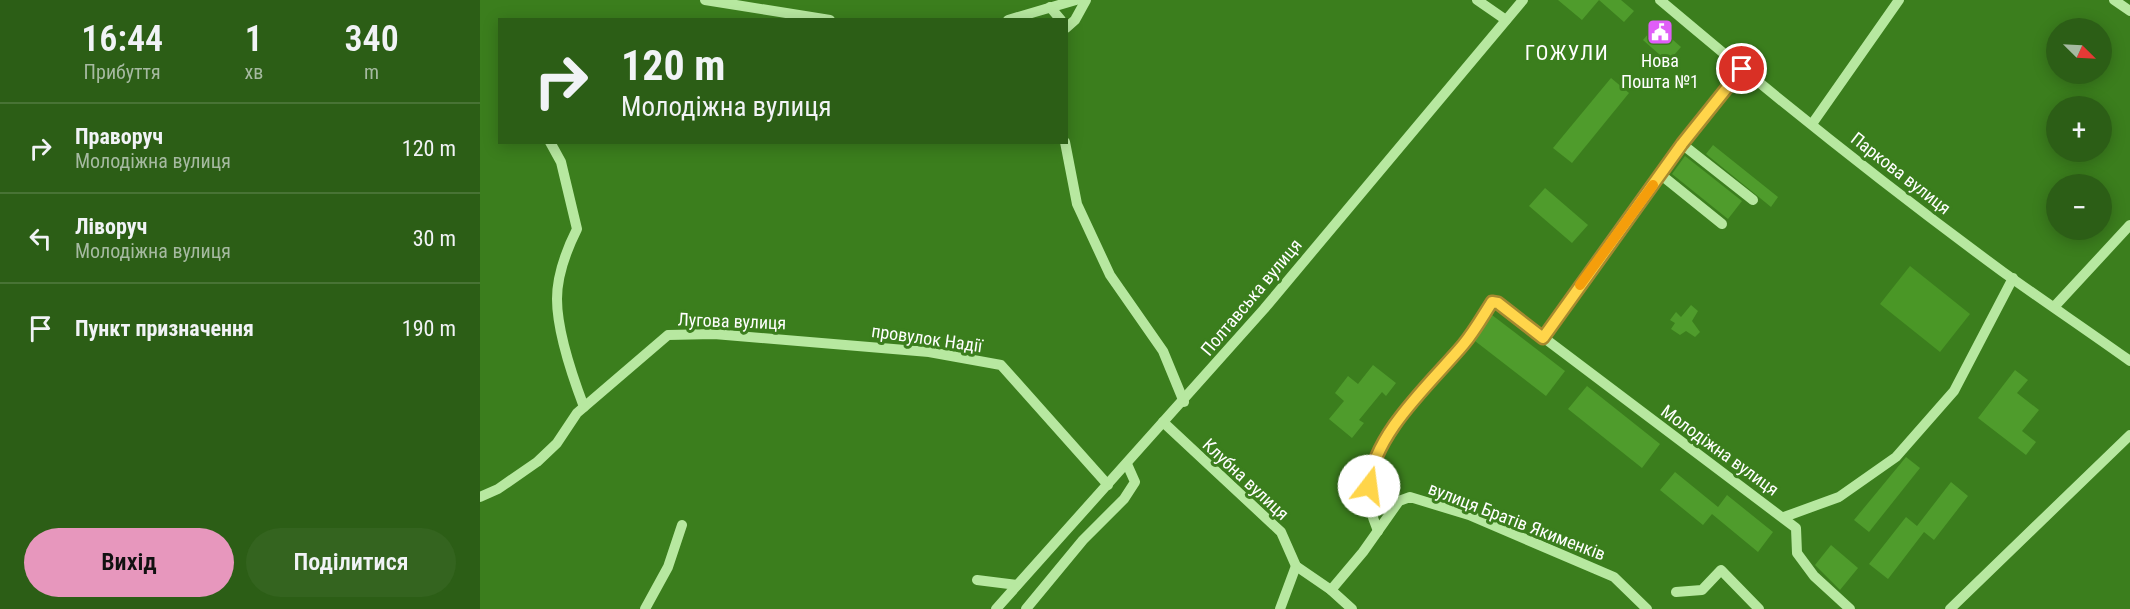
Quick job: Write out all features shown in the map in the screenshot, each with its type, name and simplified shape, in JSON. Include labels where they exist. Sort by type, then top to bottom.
[{"type":"street","points":[[705,0],[818,18]]},
{"type":"street","points":[[1014,18],[1076,0]]},
{"type":"street","points":[[1068,26],[1075,20],[1086,0]]},
{"type":"street","points":[[1477,0],[1506,20]]},
{"type":"street","name":"Полтавська вулиця","points":[[996,609],[1184,402],[1523,0]]},
{"type":"street","name":"Паркова вулиця","points":[[1660,0],[1742,69],[2013,279],[2130,361]]},
{"type":"street","points":[[1812,124],[1899,0]]},
{"type":"street","points":[[2114,0],[2130,11]]},
{"type":"street","points":[[1050,7],[1059,18]]},
{"type":"street","points":[[1543,338],[1682,144],[1742,69]]},
{"type":"street","points":[[551,144],[561,162],[577,229],[567,250],[557,299],[571,373],[584,406]]},
{"type":"street","points":[[1065,144],[1077,204],[1110,275],[1162,351],[1184,402]]},
{"type":"street","points":[[1682,144],[1753,200]]},
{"type":"street","points":[[1660,174],[1722,224]]},
{"type":"street","points":[[2054,307],[2130,225]]},
{"type":"street","points":[[1784,517],[1839,497],[1896,457],[1953,391],[2013,279]]},
{"type":"street","name":"Молодіжна вулиця","points":[[1378,531],[1368,502],[1370,470],[1387,439],[1408,409],[1465,342],[1492,302],[1498,303],[1784,517],[1796,528],[1797,553],[1814,576],[1850,609]]},
{"type":"street","name":"Лугова вулиця","points":[[480,497],[498,489],[537,462],[557,443],[584,406],[668,335],[714,334],[797,339]]},
{"type":"street","name":"провулок Надії","points":[[797,339],[929,352],[1001,365],[1108,485]]},
{"type":"street","name":"Клубна вулиця","points":[[1163,423],[1281,532],[1296,566]]},
{"type":"street","points":[[1950,609],[2130,435]]},
{"type":"street","points":[[1026,609],[1083,540],[1124,499],[1135,482],[1126,464]]},
{"type":"street","name":"вулиця Братів Якименків","points":[[1331,590],[1399,501],[1410,497],[1469,515],[1614,577],[1647,609]]},
{"type":"street","points":[[645,609],[668,567],[682,525]]},
{"type":"street","points":[[1280,609],[1296,566],[1331,590],[1352,609]]},
{"type":"street","points":[[1676,592],[1701,590],[1721,570],[1759,609]]},
{"type":"street","points":[[977,580],[1017,585]]},
{"type":"green space","points":[[1910,266],[1970,314],[1940,352],[1880,304]]},
{"type":"building","points":[[1558,0],[1599,0],[1582,20]]},
{"type":"building","points":[[1599,0],[1621,0],[1634,11],[1624,22]]},
{"type":"building","points":[[1656,25],[1681,47],[1668,62],[1643,40]]},
{"type":"building","points":[[1611,78],[1629,93],[1572,163],[1553,148]]},
{"type":"building","points":[[1713,145],[1778,197],[1771,207],[1706,154]]},
{"type":"building","points":[[1685,156],[1742,201],[1728,219],[1672,174]]},
{"type":"building","points":[[1545,188],[1588,225],[1572,243],[1529,206]]},
{"type":"building","points":[[1691,305],[1698,311],[1692,321],[1700,332],[1695,337],[1686,331],[1680,335],[1671,329],[1675,323],[1670,320],[1676,312],[1681,317]]},
{"type":"building","points":[[1492,315],[1565,371],[1546,396],[1475,341]]},
{"type":"building","points":[[1373,365],[1396,383],[1386,396],[1382,392],[1359,420],[1364,423],[1352,438],[1329,419],[1344,401],[1335,393],[1348,376],[1358,384]]},
{"type":"building","points":[[2015,370],[2028,380],[2017,393],[2039,410],[2022,431],[2036,442],[2026,455],[1978,418]]},
{"type":"building","points":[[1587,386],[1660,444],[1642,468],[1568,409]]},
{"type":"building","points":[[1906,457],[1920,468],[1869,532],[1854,520]]},
{"type":"building","points":[[1675,472],[1718,507],[1727,495],[1773,532],[1758,552],[1712,514],[1703,525],[1660,490]]},
{"type":"building","points":[[1951,482],[1968,496],[1934,540],[1924,532],[1888,579],[1869,564],[1906,517],[1917,526]]},
{"type":"building","points":[[1831,545],[1858,568],[1840,590],[1815,565]]},
{"type":"slow traffic","points":[[1580,285],[1653,185]]},
{"type":"place","name":"Нова Пошта №1","points":[[1660,32]]},
{"type":"district","name":"ГОЖУЛИ","points":[[1567,53]]},
{"type":"route","points":[[1369,486],[1370,470],[1387,439],[1408,409],[1465,342],[1492,302],[1498,303],[1543,338],[1682,144],[1742,69]]}]
